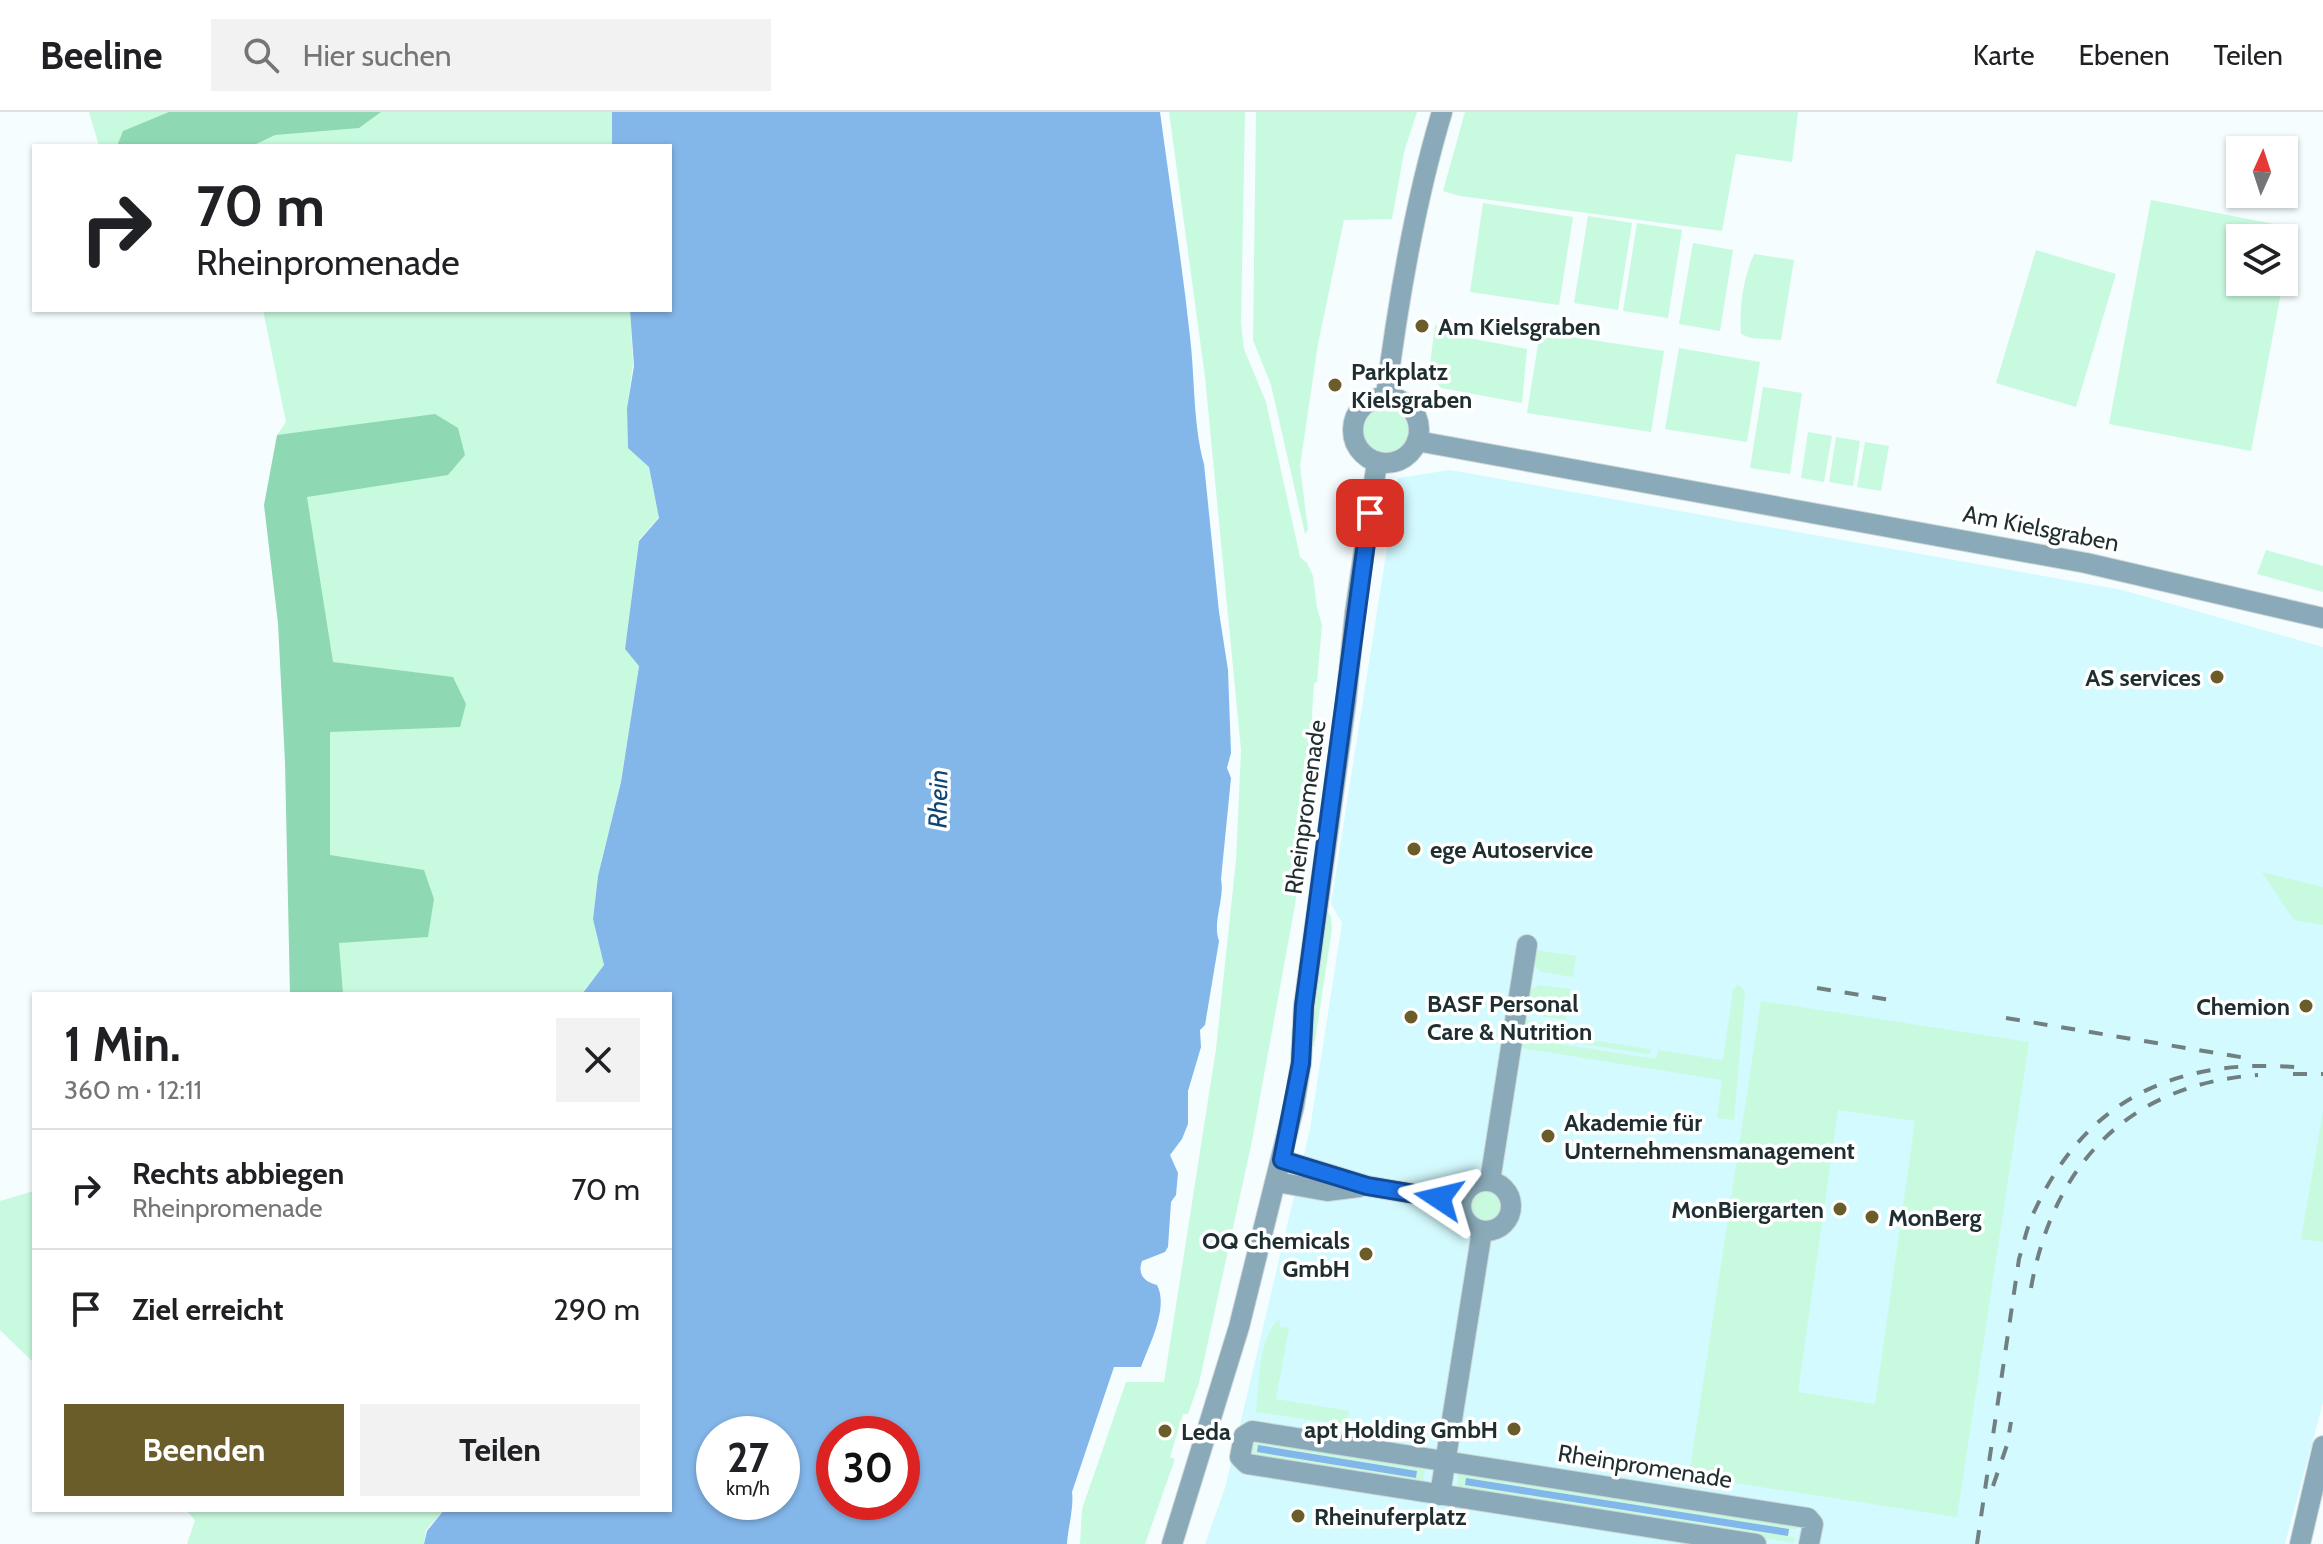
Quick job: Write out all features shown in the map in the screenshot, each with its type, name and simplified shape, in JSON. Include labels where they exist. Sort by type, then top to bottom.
[{"type":"street","points":[[1386,396],[1415,219],[1427,161],[1442,112]]},
{"type":"street","points":[[1386,396],[1409,406],[1416,416],[1419,428],[1417,441],[1401,459],[1390,463],[1377,462],[1360,451],[1355,442],[1353,421],[1365,403],[1386,396]]},
{"type":"street","name":"Am Kielsgraben","points":[[1417,441],[2086,563],[2323,618]]},
{"type":"street","name":"Rheinpromenade","points":[[1172,1544],[1239,1327],[1277,1182],[1301,1063],[1304,1006],[1377,462]]},
{"type":"street","points":[[1490,1181],[1527,945]]},
{"type":"street","points":[[1282,1160],[1367,1186],[1461,1202]]},
{"type":"street","points":[[1482,1181],[1490,1181],[1507,1192],[1511,1208],[1509,1216],[1498,1228],[1482,1231],[1474,1229],[1463,1217],[1461,1202],[1468,1188],[1482,1181]]},
{"type":"street","points":[[1277,1182],[1327,1191],[1367,1186]]},
{"type":"street","points":[[1440,1495],[1482,1231]]},
{"type":"street","name":"Rheinpromenade","points":[[1756,1544],[1247,1464],[1240,1457],[1244,1436],[1252,1431],[1808,1518],[1813,1524],[1809,1544]]},
{"type":"street","points":[[2300,1544],[2323,1446]]},
{"type":"shaded area","points":[[1450,470],[2122,590],[2323,647],[2323,1403],[2285,1544],[1205,1544],[1225,1488],[1310,1129],[1342,923],[1331,904],[1398,478]]},
{"type":"green space","points":[[89,112],[612,112],[612,144],[98,144]]},
{"type":"green space","points":[[169,112],[381,112],[359,128],[275,135],[256,144],[118,144],[123,131]]},
{"type":"green space","points":[[1169,112],[1245,112],[1241,323],[1244,349],[1266,402],[1300,557],[1313,576],[1322,625],[1312,714],[1315,762],[1295,905],[1252,1141],[1199,1383],[1188,1414],[1183,1414],[1170,1457],[1175,1459],[1145,1544],[1080,1544],[1082,1509],[1126,1382],[1164,1382],[1216,1049],[1236,860],[1241,750],[1205,377]]},
{"type":"green space","points":[[1256,112],[1417,112],[1404,152],[1392,219],[1344,220],[1318,344],[1300,466],[1308,530],[1305,534],[1271,385],[1253,340]]},
{"type":"green space","points":[[1465,112],[1798,112],[1792,162],[1736,154],[1722,231],[1460,196],[1443,191]]},
{"type":"green space","points":[[2151,200],[2274,224],[2226,224],[2226,296],[2280,296],[2251,451],[2109,424]]},
{"type":"green space","points":[[1483,203],[1573,217],[1559,305],[1470,292]]},
{"type":"green space","points":[[1588,216],[1632,223],[1618,310],[1574,303]]},
{"type":"green space","points":[[1637,223],[1682,230],[1668,318],[1623,311]]},
{"type":"green space","points":[[1693,243],[1733,250],[1720,331],[1679,324]]},
{"type":"green space","points":[[2036,250],[2116,274],[2076,407],[1996,383]]},
{"type":"green space","points":[[1754,254],[1794,260],[1781,340],[1751,338],[1741,334],[1743,293]]},
{"type":"green space","points":[[263,312],[630,312],[633,365],[627,407],[628,447],[649,467],[659,517],[639,540],[625,649],[639,665],[621,781],[598,876],[593,918],[604,965],[583,992],[290,992],[287,434],[277,435],[286,422]]},
{"type":"green space","points":[[1435,325],[1474,339],[1527,349],[1522,403],[1441,388],[1429,372]]},
{"type":"green space","points":[[1540,332],[1664,351],[1651,432],[1527,413]]},
{"type":"green space","points":[[1679,348],[1760,362],[1747,442],[1665,429]]},
{"type":"green space","points":[[1763,387],[1802,393],[1790,474],[1750,468]]},
{"type":"green space","points":[[1386,408],[1402,414],[1408,430],[1402,446],[1386,452],[1370,446],[1364,430],[1370,414]]},
{"type":"green space","points":[[435,414],[458,428],[465,455],[448,475],[307,497],[333,662],[453,677],[466,704],[460,727],[330,732],[330,855],[424,870],[434,899],[428,937],[339,943],[343,992],[290,992],[285,762],[278,623],[264,505],[277,435]]},
{"type":"green space","points":[[1808,432],[1832,436],[1824,482],[1801,478]]},
{"type":"green space","points":[[1836,437],[1860,441],[1853,486],[1829,482]]},
{"type":"green space","points":[[1865,442],[1889,446],[1881,491],[1857,487]]},
{"type":"green space","points":[[2266,550],[2323,566],[2323,592],[2257,574]]},
{"type":"green space","points":[[2262,872],[2323,887],[2323,925],[2294,920]]},
{"type":"green space","points":[[1326,908],[1332,929],[1314,1047],[1310,1047],[1313,999]]},
{"type":"green space","points":[[1536,950],[1576,956],[1573,977],[1541,972],[1534,965]]},
{"type":"green space","points":[[1738,984],[1745,991],[1734,1120],[1717,1118],[1722,1080],[1521,1048],[1523,1038],[1656,1059],[1658,1050],[1723,1060],[1733,990]]},
{"type":"green space","points":[[1539,985],[1571,989],[1566,1020],[1526,1014],[1530,990]]},
{"type":"green space","points":[[1761,1001],[2029,1042],[1957,1517],[1689,1476]],"holes":[[[1838,1110],[1915,1121],[1875,1404],[1798,1392]]]},
{"type":"green space","points":[[1525,1020],[1565,1026],[1564,1036],[1651,1049],[1649,1054],[1523,1035]]},
{"type":"green space","points":[[2323,1111],[2323,1242],[2301,1239]]},
{"type":"green space","points":[[1485,1189],[1497,1194],[1502,1206],[1497,1218],[1485,1223],[1473,1218],[1468,1206],[1473,1194]]},
{"type":"green space","points":[[32,1192],[32,1361],[0,1330],[0,1201]]},
{"type":"green space","points":[[1278,1320],[1280,1327],[1289,1328],[1276,1399],[1349,1411],[1348,1425],[1351,1426],[1256,1412],[1263,1351],[1266,1339]]},
{"type":"green space","points":[[1252,1438],[1425,1466],[1423,1484],[1250,1459]],"holes":[[[1258,1446],[1417,1471],[1416,1477],[1258,1452]]]},
{"type":"green space","points":[[1458,1471],[1797,1524],[1797,1529],[1467,1478],[1465,1485],[1788,1536],[1795,1538],[1794,1543],[1457,1491]]},
{"type":"green space","points":[[188,1512],[442,1512],[426,1530],[424,1544],[187,1544],[195,1520]]},
{"type":"water","name":"Rhein","points":[[612,112],[1160,112],[1187,309],[1196,417],[1228,670],[1231,753],[1227,768],[1231,778],[1217,926],[1219,941],[1205,1025],[1200,1030],[1201,1047],[1188,1091],[1188,1124],[1170,1155],[1178,1173],[1176,1195],[1171,1202],[1168,1247],[1165,1252],[1142,1261],[1141,1266],[1143,1277],[1157,1285],[1161,1304],[1159,1315],[1141,1367],[1114,1367],[1072,1492],[1067,1544],[424,1544],[427,1531],[442,1512],[672,1512],[672,992],[584,992],[604,965],[593,919],[598,876],[621,782],[639,666],[625,649],[639,541],[659,518],[649,467],[628,448],[627,408],[634,366],[630,312],[672,312],[672,144],[612,144]]},
{"type":"water","points":[[1258,1445],[1417,1471],[1416,1478],[1257,1452]]},
{"type":"water","points":[[1466,1478],[1789,1529],[1788,1536],[1465,1485]]},
{"type":"railway","points":[[1817,988],[1891,1000]]},
{"type":"railway","points":[[2006,1018],[2246,1058]]},
{"type":"railway","points":[[1977,1544],[2019,1259],[2032,1217],[2056,1171],[2082,1138],[2111,1111],[2144,1091],[2180,1077],[2220,1069],[2262,1066],[2307,1068]]},
{"type":"railway","points":[[2293,1074],[2323,1074]]},
{"type":"railway","points":[[2031,1288],[2042,1244],[2057,1204],[2078,1169],[2104,1139],[2135,1114],[2171,1095],[2212,1082],[2258,1075]]},
{"type":"railway","points":[[1993,1486],[2011,1422]]},
{"type":"place","name":"Am Kielsgraben","points":[[1422,326]]},
{"type":"place","name":"Parkplatz Kielsgraben","points":[[1335,385]]},
{"type":"place","name":"AS services","points":[[2217,677]]},
{"type":"place","name":"ege Autoservice","points":[[1414,849]]},
{"type":"place","name":"Chemion","points":[[2306,1006]]},
{"type":"place","name":"BASF Personal Care & Nutrition","points":[[1411,1017]]},
{"type":"place","name":"Akademie für Unternehmensmanagement","points":[[1548,1136]]},
{"type":"place","name":"MonBiergarten","points":[[1840,1209]]},
{"type":"place","name":"MonBerg","points":[[1872,1217]]},
{"type":"place","name":"OQ Chemicals GmbH","points":[[1366,1254]]},
{"type":"place","name":"apt Holding GmbH","points":[[1514,1429]]},
{"type":"place","name":"Leda","points":[[1165,1431]]},
{"type":"place","name":"Rheinuferplatz","points":[[1298,1516]]},
{"type":"route","points":[[1370,513],[1304,1006],[1301,1063],[1282,1160],[1367,1186],[1439,1198]]}]
